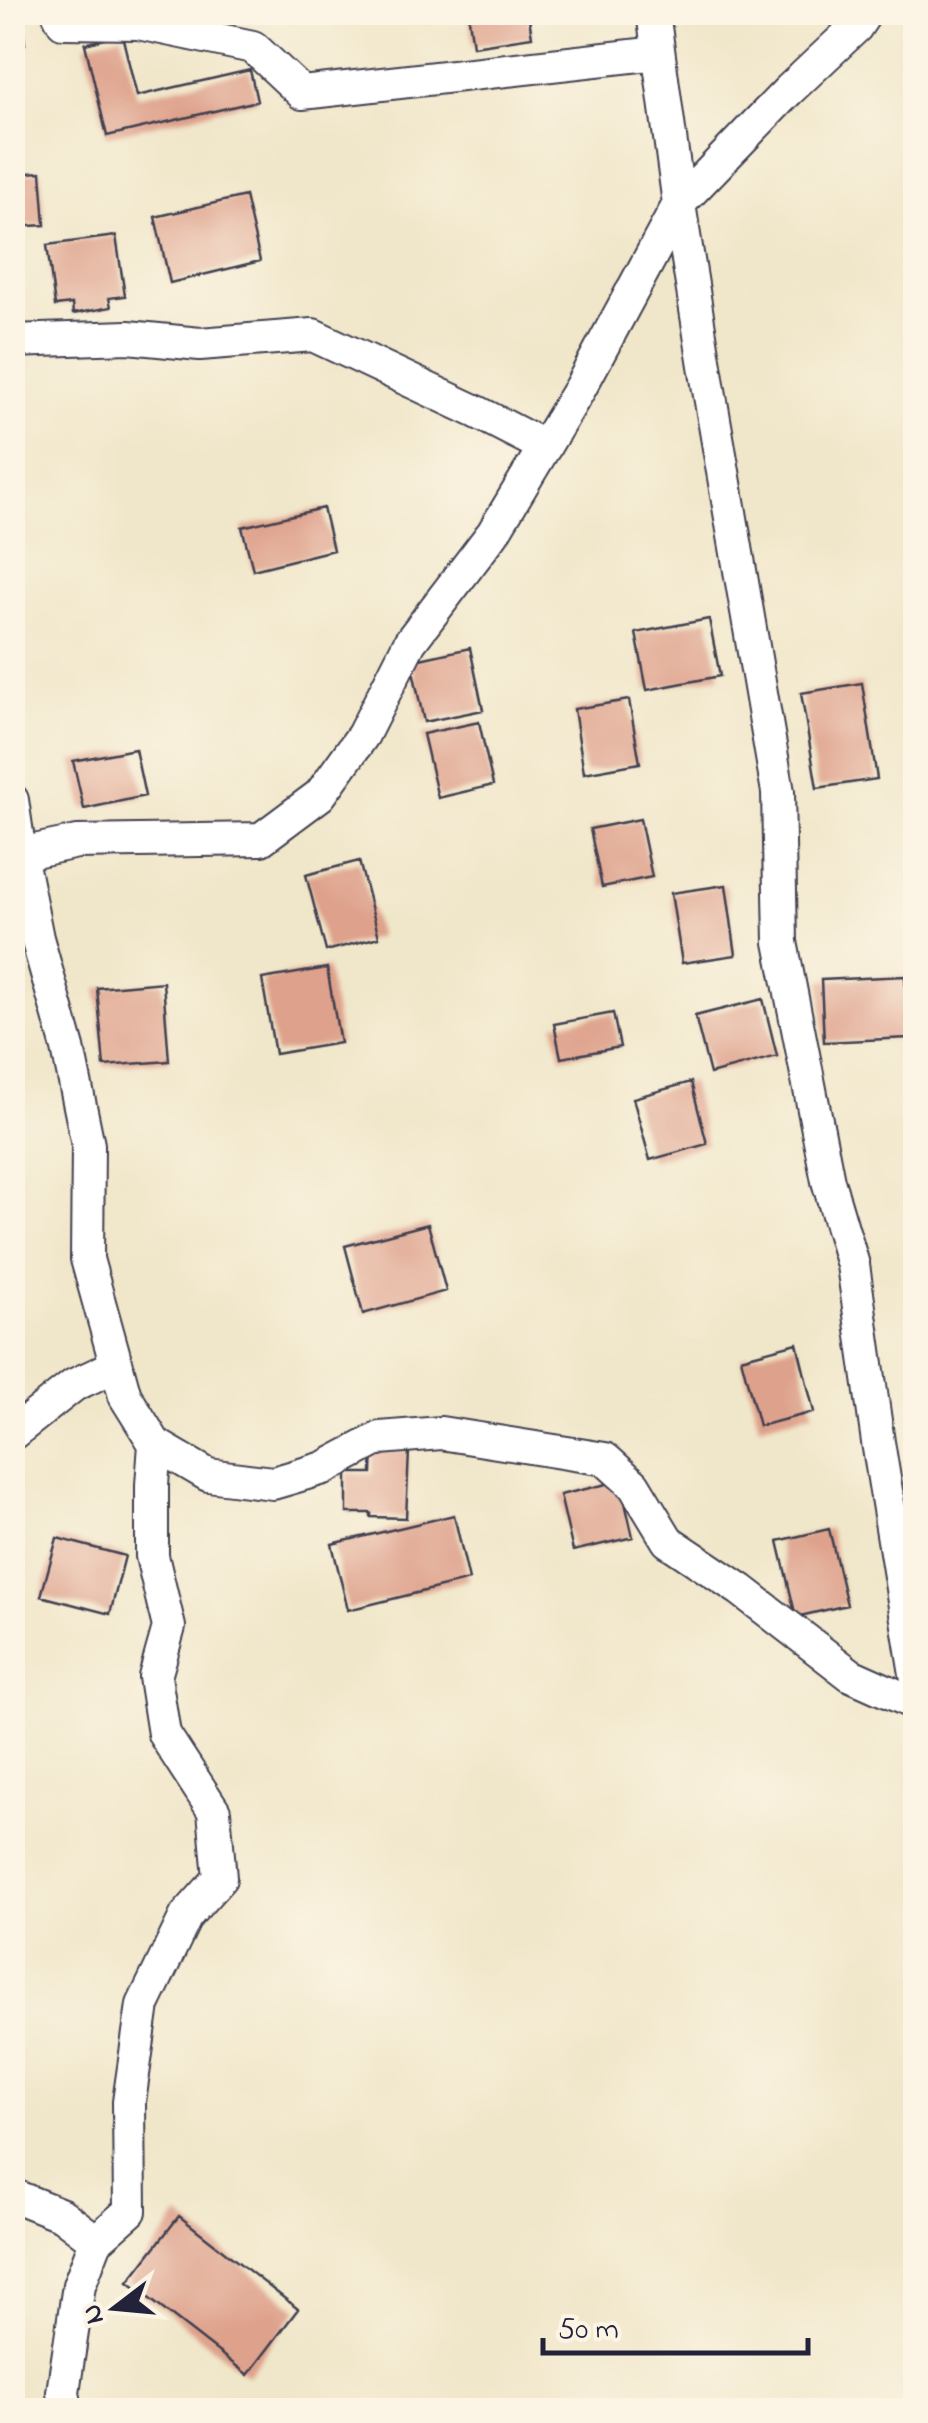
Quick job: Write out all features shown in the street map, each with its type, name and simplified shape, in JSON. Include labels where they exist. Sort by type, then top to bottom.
[{"type":"street","points":[[58,12],[63,22],[138,23],[253,47],[302,93],[658,53]]},
{"type":"street","points":[[653,12],[679,204],[778,792],[781,942],[828,1181],[853,1265],[916,1674]]},
{"type":"street","points":[[20,854],[77,842],[261,839],[320,795],[364,734],[410,642],[493,533],[580,388],[679,204],[856,27],[866,12]]},
{"type":"street","points":[[12,341],[128,337],[200,344],[313,336],[545,447]]},
{"type":"street","points":[[12,800],[37,938],[68,1048],[88,1144],[88,1259],[125,1396],[155,1444],[208,1475],[273,1483],[324,1468],[380,1438],[441,1433],[604,1459],[634,1486],[668,1542],[742,1590],[851,1676],[916,1704]]},
{"type":"street","points":[[12,1434],[74,1386],[117,1366]]},
{"type":"street","points":[[66,2410],[63,2392],[79,2285],[96,2241],[130,2211],[129,2102],[143,2006],[186,1916],[220,1878],[214,1811],[164,1734],[156,1677],[169,1628],[152,1556],[155,1444]]},
{"type":"street","points":[[12,2196],[62,2215],[96,2241]]},
{"type":"building","points":[[12,12],[21,12],[25,44],[12,46]]},
{"type":"building","points":[[468,12],[528,12],[532,37],[473,46]]},
{"type":"building","points":[[122,35],[137,96],[250,70],[257,101],[107,136],[85,44]]},
{"type":"building","points":[[41,172],[45,225],[12,227],[12,174]]},
{"type":"building","points":[[245,196],[260,261],[170,283],[155,217]]},
{"type":"building","points":[[116,236],[125,296],[109,298],[111,307],[73,314],[72,304],[55,306],[47,245]]},
{"type":"building","points":[[323,508],[333,550],[253,570],[242,527]]},
{"type":"building","points":[[709,619],[720,676],[647,690],[636,633]]},
{"type":"building","points":[[470,648],[483,710],[424,722],[411,661]]},
{"type":"building","points":[[862,683],[877,779],[817,788],[801,693]]},
{"type":"building","points":[[629,700],[640,763],[584,773],[574,709]]},
{"type":"building","points":[[479,722],[493,785],[438,798],[423,734]]},
{"type":"building","points":[[135,749],[145,796],[84,809],[73,761]]},
{"type":"building","points":[[640,819],[652,877],[602,887],[590,829]]},
{"type":"building","points":[[359,861],[379,937],[326,951],[306,875]]},
{"type":"building","points":[[726,885],[736,955],[682,963],[671,893]]},
{"type":"building","points":[[327,968],[340,1043],[275,1054],[262,979]]},
{"type":"building","points":[[905,976],[908,1038],[824,1042],[821,980]]},
{"type":"building","points":[[163,982],[169,1061],[104,1066],[97,988]]},
{"type":"building","points":[[763,999],[777,1056],[710,1074],[695,1016]]},
{"type":"building","points":[[613,1013],[620,1047],[561,1058],[554,1024]]},
{"type":"building","points":[[691,1082],[707,1144],[650,1160],[633,1098]]},
{"type":"building","points":[[428,1224],[446,1291],[363,1314],[345,1246]]},
{"type":"building","points":[[797,1343],[814,1412],[759,1426],[741,1358]]},
{"type":"building","points":[[373,1449],[409,1451],[406,1518],[347,1513],[347,1473],[372,1473]]},
{"type":"building","points":[[620,1481],[633,1537],[573,1551],[560,1495]]},
{"type":"building","points":[[454,1515],[469,1580],[348,1610],[332,1544]]},
{"type":"building","points":[[829,1529],[847,1605],[796,1617],[778,1541]]},
{"type":"building","points":[[57,1538],[125,1556],[110,1614],[41,1596]]},
{"type":"building","points":[[179,2216],[298,2309],[248,2375],[128,2282]]}]
